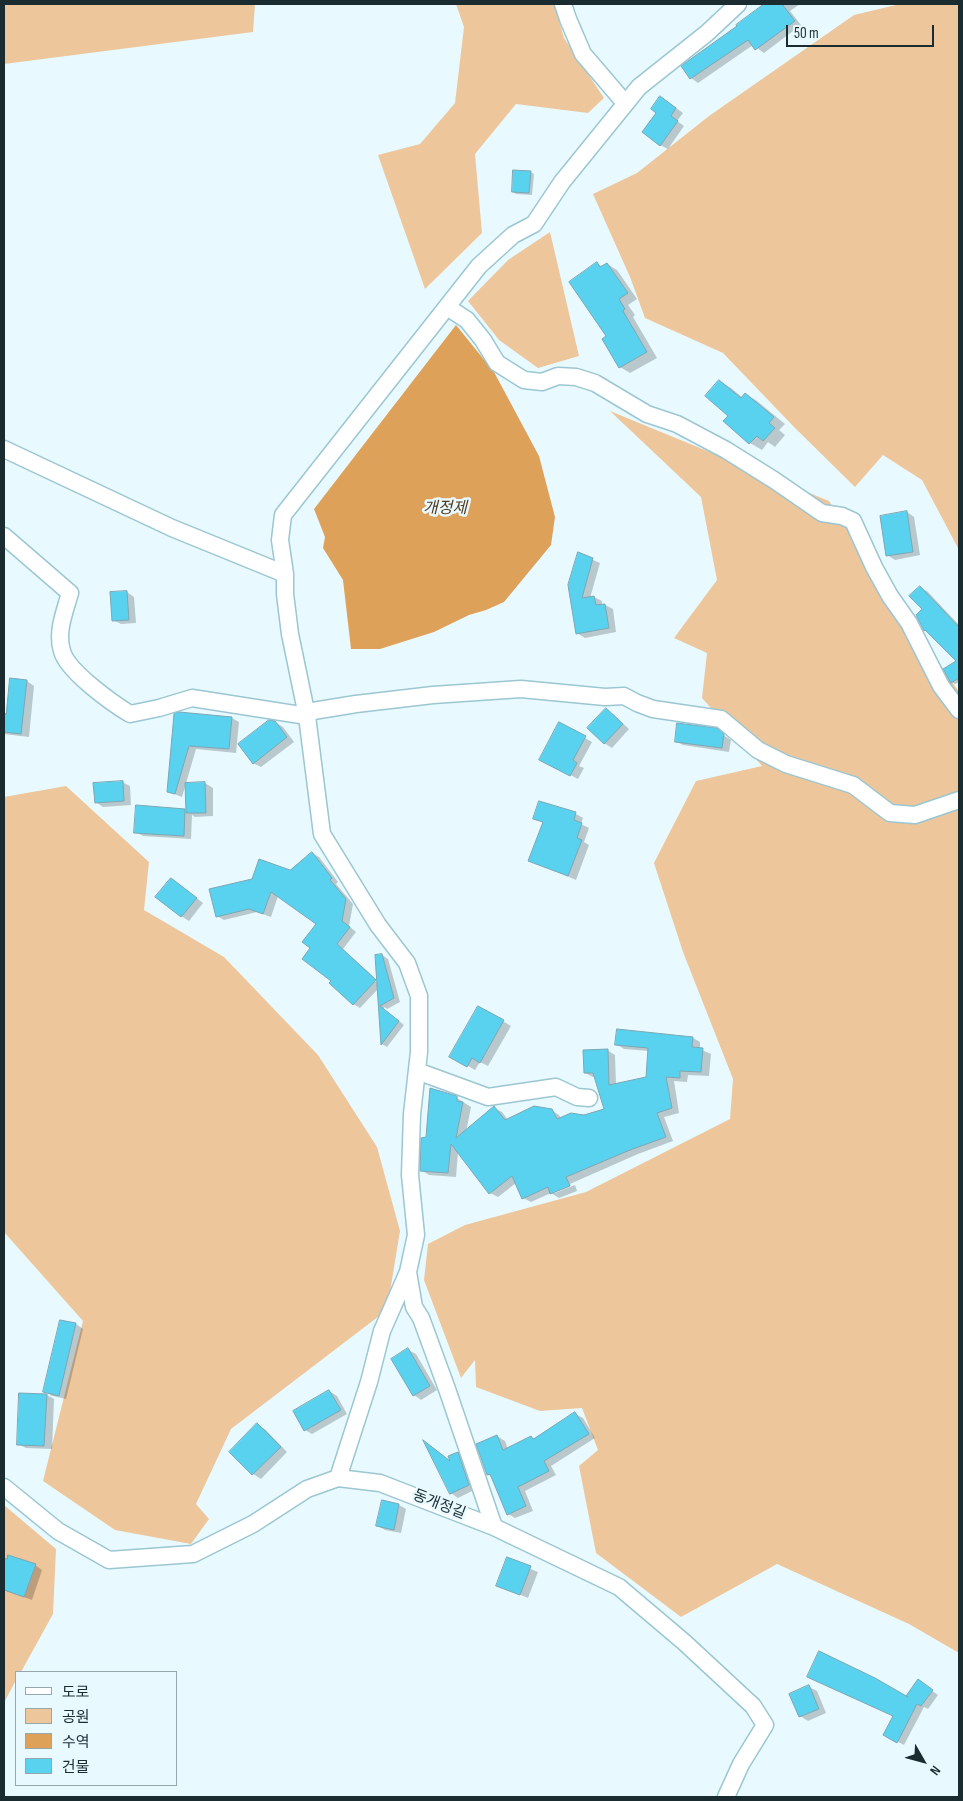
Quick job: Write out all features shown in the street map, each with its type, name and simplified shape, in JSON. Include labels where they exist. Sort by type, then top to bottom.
[{"type":"street","points":[[563,4],[583,54],[625,103]]},
{"type":"street","points":[[338,1478],[369,1382],[382,1331],[408,1272],[416,1235],[410,1175],[412,1114],[419,1052],[419,996],[407,963],[378,925],[322,834],[307,716],[290,634],[285,594],[285,574],[280,540],[283,514],[479,266],[489,255],[514,235],[534,224],[562,182],[639,87],[708,33],[738,4]]},
{"type":"street","points":[[447,307],[466,320],[483,340],[498,363],[524,380],[542,382],[558,376],[576,377],[595,383],[647,414],[677,424],[726,450],[822,513],[842,516],[853,521],[874,567],[890,596],[909,624],[941,686],[959,710]]},
{"type":"street","points":[[4,449],[172,528],[285,574]]},
{"type":"street","points":[[4,536],[70,593],[60,627],[62,651],[70,665],[89,683],[112,703],[130,714],[192,698],[307,716],[313,711],[356,704],[521,689],[605,697],[624,696],[653,709],[721,719],[758,750],[786,764],[853,785],[890,813],[915,815],[959,800]]},
{"type":"street","points":[[417,1070],[488,1097],[556,1087],[576,1097],[589,1098]]},
{"type":"street","points":[[408,1272],[414,1307],[421,1318],[447,1389],[494,1527]]},
{"type":"street","name":"동개정길","points":[[4,1487],[58,1531],[109,1560],[193,1554],[253,1524],[307,1490],[338,1478],[380,1483],[494,1527],[619,1587],[684,1642],[753,1706],[765,1725],[741,1764],[726,1797]]},
{"type":"green space","points":[[4,4],[255,4],[253,32],[4,64]]},
{"type":"green space","points":[[456,4],[554,4],[564,38],[604,98],[588,113],[516,104],[475,154],[482,233],[425,289],[378,155],[420,144],[455,103],[464,27]]},
{"type":"green space","points":[[900,4],[959,4],[959,550],[922,480],[883,455],[855,487],[723,353],[645,318],[630,277],[593,194],[637,173],[709,116],[854,15]]},
{"type":"green space","points":[[550,232],[579,356],[538,368],[499,340],[468,301],[508,260]]},
{"type":"green space","points":[[610,411],[829,501],[959,692],[959,1653],[909,1624],[777,1564],[681,1617],[596,1553],[579,1466],[598,1450],[582,1408],[540,1411],[476,1387],[475,1360],[461,1378],[424,1280],[428,1244],[465,1225],[586,1192],[730,1119],[733,1079],[683,952],[654,863],[696,781],[762,766],[702,698],[707,653],[674,638],[717,580],[701,497]]},
{"type":"green space","points":[[66,786],[149,862],[144,910],[224,957],[318,1055],[377,1147],[400,1231],[387,1310],[231,1429],[196,1504],[209,1519],[191,1544],[115,1530],[43,1481],[83,1321],[4,1232],[4,797]]},
{"type":"green space","points":[[4,1505],[56,1549],[53,1614],[22,1671],[15,1671],[15,1682],[4,1703]]},
{"type":"water","name":"개정제","points":[[456,325],[494,372],[539,456],[555,517],[551,545],[504,602],[469,615],[434,632],[380,649],[351,649],[343,580],[323,548],[325,537],[314,509]]},
{"type":"building","points":[[764,4],[782,4],[795,21],[755,50],[748,40],[690,79],[681,66]]},
{"type":"building","points":[[660,96],[676,108],[671,116],[678,121],[660,146],[642,132],[656,113],[651,109]]},
{"type":"building","points":[[513,170],[531,171],[529,193],[512,192]]},
{"type":"building","points":[[597,262],[600,267],[607,263],[628,293],[619,299],[625,309],[623,311],[647,352],[619,368],[602,339],[606,336],[569,282]]},
{"type":"building","points":[[719,380],[741,398],[745,393],[774,417],[769,423],[775,428],[763,441],[757,436],[749,444],[723,421],[728,416],[705,396]]},
{"type":"building","points":[[907,511],[913,552],[886,556],[880,516]]},
{"type":"building","points":[[578,552],[593,558],[582,598],[594,596],[596,605],[605,604],[609,628],[576,634],[568,585]]},
{"type":"building","points":[[920,586],[959,627],[959,678],[951,683],[943,669],[956,661],[924,631],[916,615],[922,609],[909,596]]},
{"type":"building","points":[[127,591],[129,620],[112,621],[110,592]]},
{"type":"building","points":[[10,678],[27,680],[21,734],[4,732],[4,713],[6,714]]},
{"type":"building","points":[[606,708],[623,724],[604,744],[587,728]]},
{"type":"building","points":[[179,712],[232,717],[229,749],[189,746],[175,794],[167,792],[174,714]]},
{"type":"building","points":[[269,720],[275,721],[287,737],[253,764],[238,744]]},
{"type":"building","points":[[559,722],[586,736],[573,760],[577,763],[570,776],[539,760]]},
{"type":"building","points":[[677,723],[717,728],[724,734],[722,748],[675,742]]},
{"type":"building","points":[[123,781],[124,801],[95,803],[93,783]]},
{"type":"building","points":[[205,782],[206,813],[186,813],[185,783]]},
{"type":"building","points":[[539,801],[576,812],[574,820],[582,823],[577,838],[582,840],[568,876],[528,861],[543,822],[533,819]]},
{"type":"building","points":[[136,805],[185,809],[184,836],[134,833]]},
{"type":"building","points":[[312,852],[332,878],[330,880],[346,899],[342,921],[350,927],[337,944],[376,980],[353,1005],[329,983],[331,981],[302,959],[310,948],[302,942],[316,924],[271,892],[263,914],[249,909],[216,917],[209,889],[252,879],[259,859],[290,870]]},
{"type":"building","points":[[171,878],[197,898],[181,917],[155,897]]},
{"type":"building","points":[[382,954],[394,998],[380,1006],[399,1021],[381,1045],[375,955]]},
{"type":"building","points":[[478,1006],[504,1020],[480,1063],[472,1058],[467,1067],[449,1057]]},
{"type":"building","points":[[617,1029],[693,1037],[692,1047],[703,1048],[701,1072],[680,1071],[680,1078],[666,1077],[672,1108],[657,1113],[666,1137],[566,1177],[570,1186],[550,1194],[548,1187],[522,1199],[512,1176],[489,1194],[451,1144],[448,1173],[420,1171],[421,1138],[426,1137],[430,1088],[457,1096],[457,1101],[463,1102],[456,1138],[494,1106],[505,1120],[534,1106],[552,1109],[557,1119],[571,1113],[584,1115],[604,1109],[593,1073],[584,1073],[583,1050],[608,1049],[609,1085],[646,1077],[648,1048],[615,1045]]},
{"type":"building","points":[[60,1320],[76,1323],[59,1396],[43,1392]]},
{"type":"building","points":[[408,1348],[430,1386],[413,1396],[391,1359]]},
{"type":"building","points":[[329,1390],[341,1410],[304,1431],[293,1411]]},
{"type":"building","points":[[19,1393],[47,1394],[44,1446],[17,1445]]},
{"type":"building","points":[[575,1412],[589,1434],[544,1461],[549,1471],[518,1487],[526,1506],[507,1515],[490,1474],[487,1475],[476,1444],[497,1435],[503,1450],[531,1436],[533,1439]]},
{"type":"building","points":[[257,1423],[281,1447],[252,1475],[229,1452]]},
{"type":"building","points":[[423,1440],[450,1461],[448,1456],[458,1452],[469,1485],[450,1494]]},
{"type":"building","points":[[382,1500],[399,1504],[394,1530],[376,1526]]},
{"type":"building","points":[[8,1555],[36,1564],[24,1597],[4,1590],[4,1558],[7,1559]]},
{"type":"building","points":[[507,1557],[531,1566],[520,1595],[496,1586]]},
{"type":"building","points":[[819,1651],[875,1678],[906,1696],[918,1679],[933,1690],[921,1706],[917,1704],[897,1743],[883,1735],[893,1716],[807,1677]]},
{"type":"building","points":[[809,1685],[819,1709],[799,1717],[789,1694]]}]
